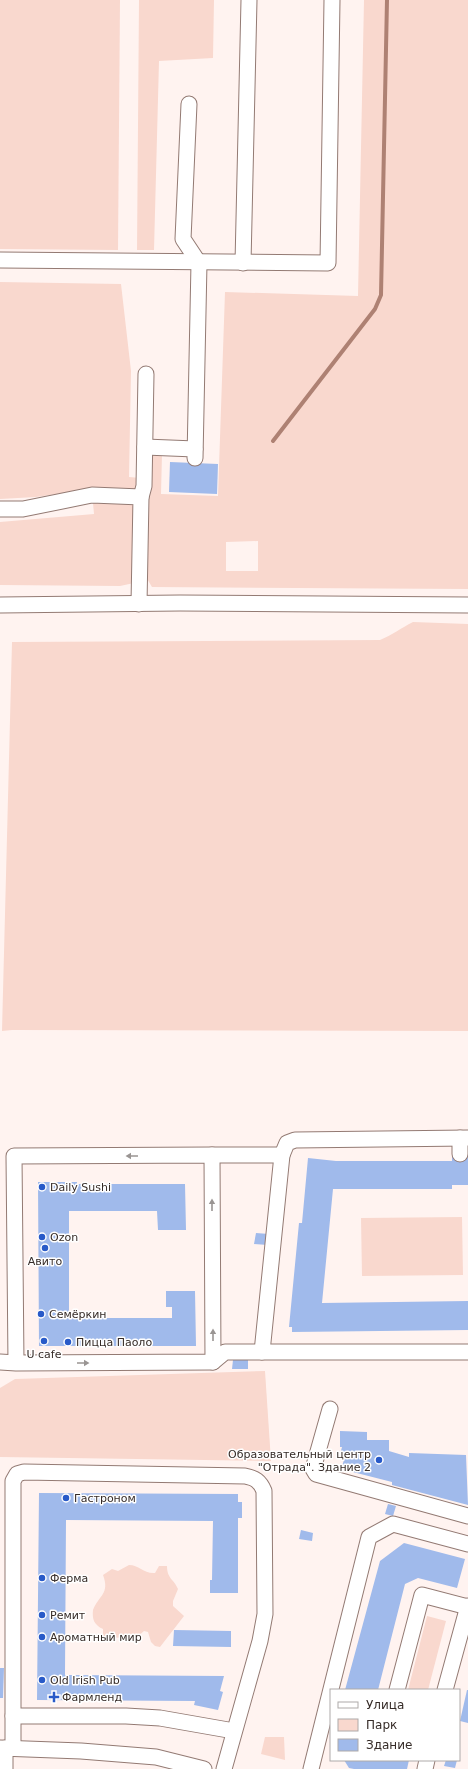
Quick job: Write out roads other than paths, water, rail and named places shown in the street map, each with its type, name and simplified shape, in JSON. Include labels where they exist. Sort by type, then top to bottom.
[{"type":"street","points":[[243,263],[249,0]]},
{"type":"street","points":[[0,260],[328,263],[332,0]]},
{"type":"street","points":[[145,446],[195,453],[199,263],[183,239],[189,104]]},
{"type":"street","points":[[139,604],[141,497],[144,486],[146,374]]},
{"type":"street","points":[[0,510],[23,509],[92,495],[141,497]]},
{"type":"street","points":[[0,604],[468,605]]},
{"type":"street","points":[[262,1352],[282,1155],[287,1143],[295,1140],[464,1138],[460,1154]]},
{"type":"street","points":[[212,1155],[213,1362]]},
{"type":"street","points":[[16,1363],[14,1156],[282,1155]]},
{"type":"street","points":[[0,1362],[213,1362],[225,1352],[468,1352]]},
{"type":"street","points":[[330,1409],[313,1469],[316,1474],[468,1516]]},
{"type":"street","points":[[5,1769],[6,1748],[13,1716],[13,1481],[16,1474],[24,1472],[245,1476],[254,1478],[261,1484],[264,1491],[264,1614],[260,1641],[224,1769]]},
{"type":"street","points":[[331,1689],[368,1537],[393,1524],[468,1544]]},
{"type":"street","points":[[397,1689],[422,1595],[468,1606],[445,1689]]},
{"type":"street","points":[[311,1769],[330,1692]]},
{"type":"street","points":[[13,1716],[126,1716],[160,1718],[234,1731]]},
{"type":"street","points":[[6,1748],[81,1751],[156,1757],[204,1769]]},
{"type":"waterway","points":[[273,441],[375,309],[381,295],[387,0]]},
{"type":"place","name":"Daily Sushi","points":[[42,1187]]},
{"type":"place","name":"Ozon","points":[[42,1237]]},
{"type":"place","name":"Авито","points":[[45,1248]]},
{"type":"place","name":"Семёркин","points":[[41,1314]]},
{"type":"place","name":"U cafe","points":[[44,1341]]},
{"type":"place","name":"Пицца Паоло","points":[[68,1342]]},
{"type":"place","name":"Образовательный центр \"Отрада\". Здание 2","points":[[379,1460]]},
{"type":"place","name":"Гастроном","points":[[66,1498]]},
{"type":"place","name":"Ферма","points":[[42,1578]]},
{"type":"place","name":"Ремит","points":[[42,1615]]},
{"type":"place","name":"Ароматный мир","points":[[42,1637]]},
{"type":"place","name":"Old Irish Pub","points":[[42,1680]]},
{"type":"place","name":"Фармленд","points":[[54,1697]]}]
